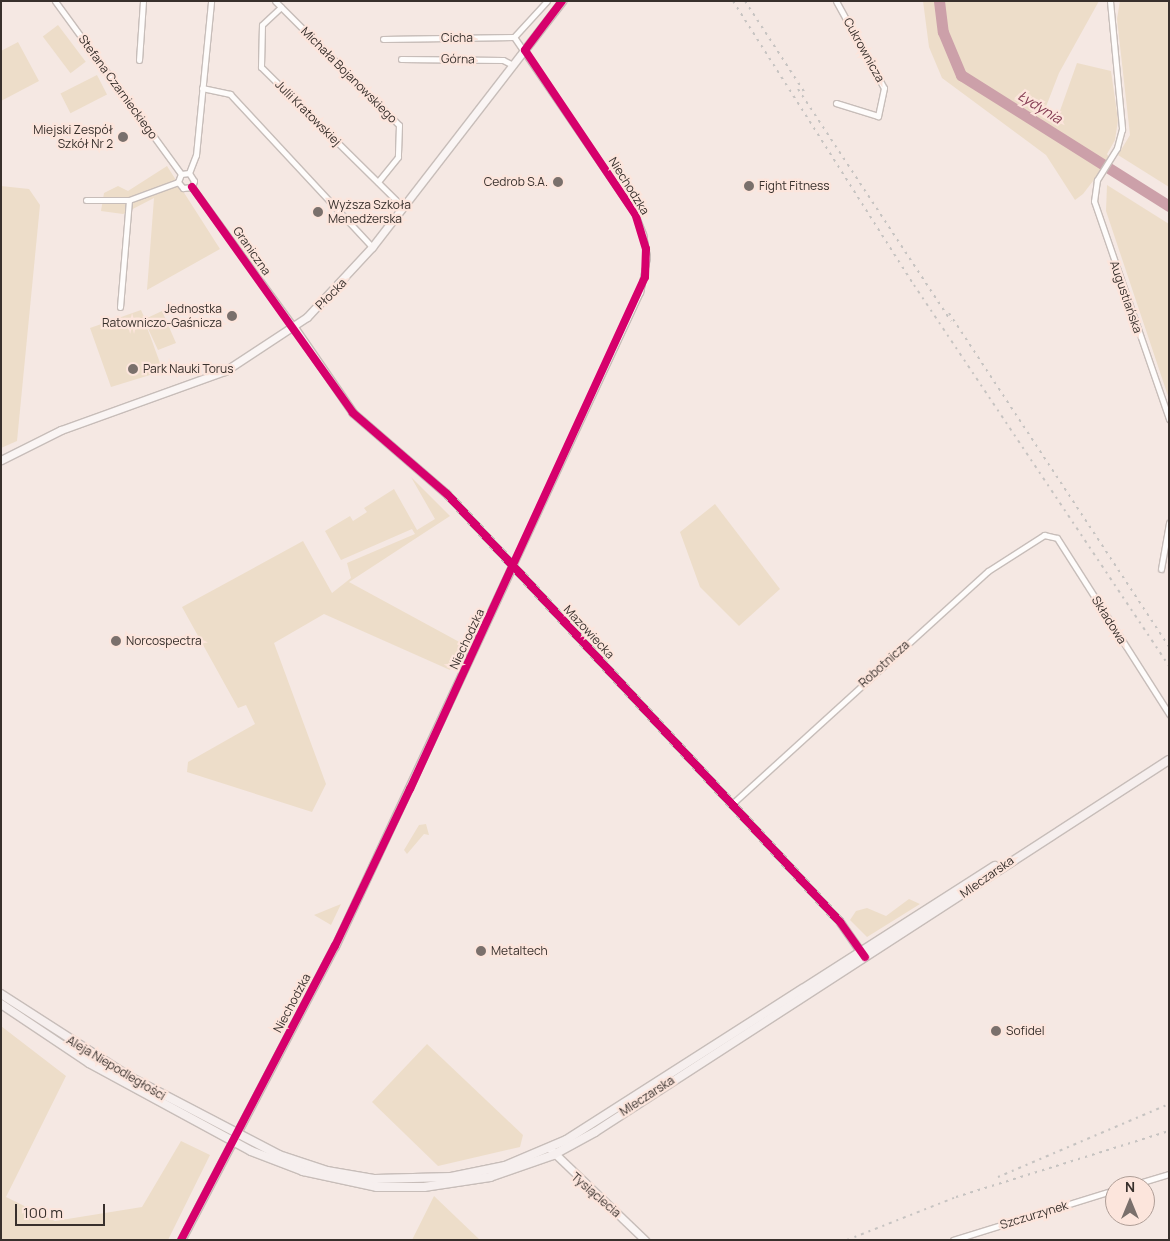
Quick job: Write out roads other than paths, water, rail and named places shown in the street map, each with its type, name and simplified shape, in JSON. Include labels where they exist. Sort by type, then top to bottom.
[{"type":"main road","name":"Mleczarska","points":[[234,1138],[305,1165],[403,1180],[477,1173],[551,1152],[1169,760]]},
{"type":"main road","name":"Aleja Niepodległości","points":[[1,994],[130,1077],[234,1138]]},
{"type":"main road","name":"Aleja Niepodległości","points":[[1,1004],[89,1063],[234,1138]]},
{"type":"street","name":"Stefana Czarnieckiego","points":[[55,1],[180,174]]},
{"type":"street","points":[[139,60],[143,1]]},
{"type":"street","points":[[190,173],[196,155],[211,1]]},
{"type":"street","name":"Michała Bojanowskiego","points":[[275,1],[399,125],[398,157],[378,182]]},
{"type":"street","points":[[525,50],[514,38],[547,1]]},
{"type":"street","name":"Płocka","points":[[1,460],[61,430],[225,371],[294,328],[329,298],[372,247],[562,1]]},
{"type":"street","name":"Cukrownicza","points":[[836,1],[884,88],[878,116],[836,103]]},
{"type":"street","name":"Augustiańska","points":[[1110,1],[1122,129],[1110,159],[1100,174],[1094,192],[1095,209],[1169,420]]},
{"type":"street","name":"Julii Kratowskiej","points":[[281,7],[262,25],[261,67],[403,207]]},
{"type":"street","name":"Cicha","points":[[383,39],[514,38]]},
{"type":"street","name":"Niechodzka","points":[[181,1240],[338,940],[640,292],[646,257],[635,214],[525,50]]},
{"type":"street","name":"Górna","points":[[401,59],[503,60],[513,65]]},
{"type":"street","points":[[202,88],[230,94],[372,247]]},
{"type":"street","points":[[178,182],[180,174],[190,173]]},
{"type":"street","points":[[178,182],[183,188],[192,187],[194,178],[190,173]]},
{"type":"street","points":[[86,200],[129,200],[178,182]]},
{"type":"street","name":"Graniczna","points":[[192,187],[294,328]]},
{"type":"street","points":[[120,307],[129,200]]},
{"type":"street","name":"Mazowiecka","points":[[294,328],[353,413],[441,489],[732,804],[862,954]]},
{"type":"street","points":[[1160,569],[1169,523]]},
{"type":"street","name":"Składowa","points":[[1044,535],[1057,538],[1169,714]]},
{"type":"street","name":"Robotnicza","points":[[732,804],[988,571],[1044,535]]},
{"type":"street","name":"Tysiąclecia","points":[[551,1152],[645,1240]]},
{"type":"street","points":[[1155,1178],[1169,1174]]},
{"type":"street","name":"Szczurzynek","points":[[954,1240],[1105,1193]]},
{"type":"waterway","name":"Łydynia","points":[[939,1],[943,32],[961,75],[1169,206]]},
{"type":"railway","points":[[733,1],[914,285],[1169,666]]},
{"type":"railway","points":[[745,1],[805,93]]},
{"type":"railway","points":[[798,89],[951,321]]},
{"type":"railway","points":[[949,313],[1169,647]]},
{"type":"railway","points":[[998,1177],[1169,1104]]},
{"type":"railway","points":[[847,1240],[956,1197],[1169,1131]]},
{"type":"place","name":"Miejski Zespół Szkół Nr 2","points":[[123,137]]},
{"type":"place","name":"Cedrob S.A.","points":[[558,182]]},
{"type":"place","name":"Fight Fitness","points":[[749,186]]},
{"type":"place","name":"Wyższa Szkoła Menedżerska","points":[[318,212]]},
{"type":"place","name":"Jednostka Ratowniczo-Gaśnicza","points":[[232,316]]},
{"type":"place","name":"Park Nauki Torus","points":[[133,369]]},
{"type":"place","name":"Norcospectra","points":[[116,641]]},
{"type":"place","name":"Metaltech","points":[[481,951]]},
{"type":"place","name":"Sofidel","points":[[996,1031]]}]
